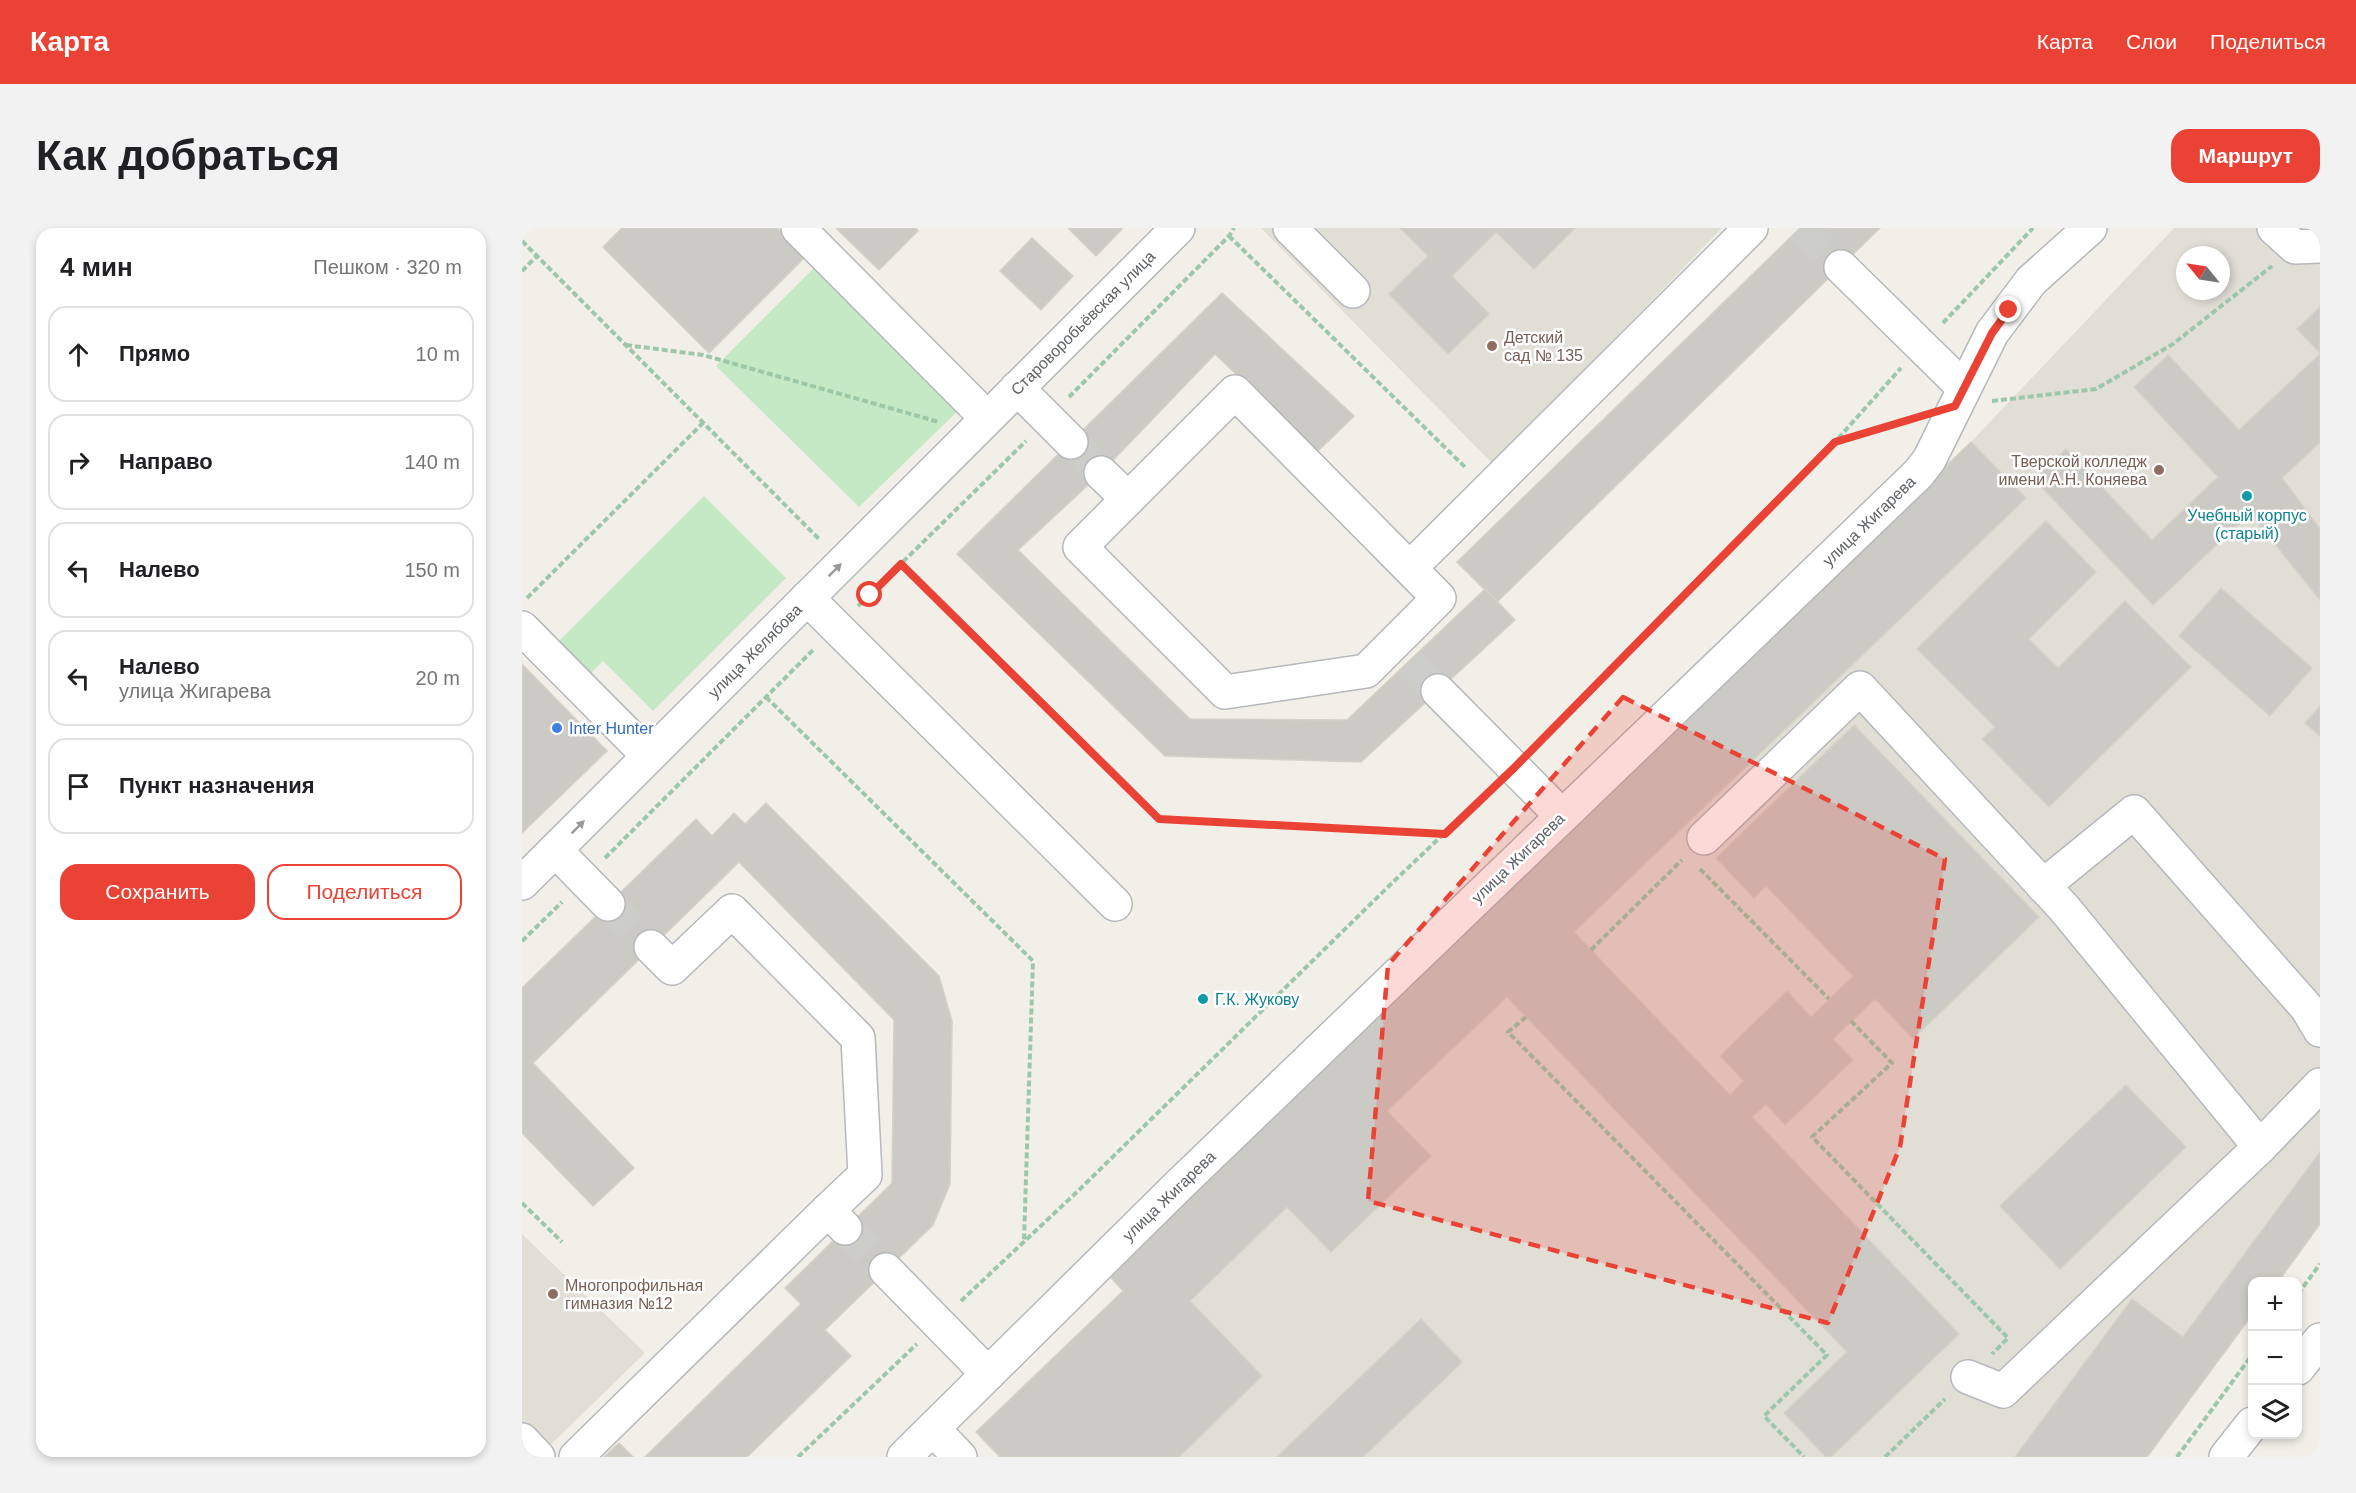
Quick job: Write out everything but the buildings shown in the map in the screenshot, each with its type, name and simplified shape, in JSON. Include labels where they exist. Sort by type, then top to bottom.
[{"type":"street","points":[[798,228],[981,424]]},
{"type":"street","name":"Староворобьёвская улица","points":[[981,424],[1178,228]]},
{"type":"street","points":[[1290,228],[1353,291]]},
{"type":"street","points":[[1410,568],[1751,228]]},
{"type":"street","name":"улица Жигарева","points":[[904,1457],[1178,1186],[1918,474],[1929,460],[1992,333],[2031,281],[2090,228]]},
{"type":"street","points":[[1840,267],[1921,346],[1960,397]]},
{"type":"street","points":[[1017,388],[1071,442]]},
{"type":"street","points":[[1235,392],[1439,598],[1401,654],[1366,671],[1225,692],[1080,547],[1128,499],[1235,392]]},
{"type":"street","name":"улица Желябова","points":[[522,883],[981,424]]},
{"type":"street","points":[[1101,473],[1128,499]]},
{"type":"street","points":[[807,598],[1114,904]]},
{"type":"street","points":[[522,628],[649,756]]},
{"type":"street","points":[[1696,847],[1860,688],[2043,886],[2260,1147]]},
{"type":"street","points":[[1438,691],[1562,816]]},
{"type":"street","points":[[2043,886],[2134,812],[2307,1008],[2320,1030]]},
{"type":"street","points":[[555,850],[608,904]]},
{"type":"street","points":[[576,1457],[837,1219],[865,1175],[858,1038],[732,911],[672,968],[651,947]]},
{"type":"street","points":[[1968,1377],[2003,1391],[2260,1147],[2320,1085]]},
{"type":"street","points":[[886,1270],[988,1374]]},
{"type":"street","points":[[2302,1363],[2320,1340]]},
{"type":"street","points":[[933,1429],[960,1457]]},
{"type":"street","points":[[2226,1457],[2248,1431]]},
{"type":"street","points":[[522,1440],[538,1457]]},
{"type":"path","points":[[1079,1190],[1391,884],[1514,768],[1835,442],[1921,346],[2033,228]]},
{"type":"path","points":[[1229,236],[1489,491]]},
{"type":"path","points":[[522,241],[822,542]]},
{"type":"path","points":[[1835,442],[1960,397],[2096,389],[2173,344],[2297,241]]},
{"type":"path","points":[[522,271],[537,256]]},
{"type":"path","points":[[626,345],[703,355],[981,424]]},
{"type":"path","points":[[522,603],[703,423]]},
{"type":"path","points":[[870,595],[901,564],[1159,819],[1445,834]]},
{"type":"path","points":[[641,823],[802,661]]},
{"type":"path","points":[[765,697],[1033,962],[1024,1241]]},
{"type":"path","points":[[1591,950],[1696,847],[1829,999]]},
{"type":"path","points":[[1526,1017],[1508,1032],[1827,1355],[1764,1416],[1804,1457]]},
{"type":"path","points":[[1851,1021],[1892,1062],[1812,1137],[2008,1338],[1885,1457]]},
{"type":"path","points":[[522,1203],[562,1242]]},
{"type":"path","points":[[2302,1289],[2320,1264]]},
{"type":"path","points":[[2177,1457],[2248,1362]]},
{"type":"highlighted area","points":[[1623,697],[1945,859],[1900,1147],[1828,1323],[1368,1201],[1388,965]]},
{"type":"shaded area","name":"Детский сад № 135","points":[[1261,228],[1722,228],[1493,464]]},
{"type":"shaded area","points":[[2174,228],[2320,228],[2320,1224],[2281,1277],[2248,1277],[2248,1320],[2147,1457],[1000,1457],[976,1432],[1123,1291],[1106,1272],[1971,442]]},
{"type":"shaded area","name":"Многопрофильная гимназия №12","points":[[522,1234],[645,1353],[538,1457],[522,1457]]},
{"type":"green space","points":[[821,261],[965,404],[859,507],[716,366]]},
{"type":"green space","points":[[704,496],[786,578],[653,711],[603,661],[589,675],[557,643]]},
{"type":"tunnel","points":[[1801,228],[1841,267]]},
{"type":"tunnel","points":[[1071,442],[1101,473]]},
{"type":"tunnel","points":[[1409,663],[1438,691]]},
{"type":"tunnel","points":[[608,904],[651,947]]},
{"type":"tunnel","points":[[845,1228],[886,1270]]},
{"type":"place","name":"Детский сад № 135","points":[[1492,346]]},
{"type":"place","name":"Тверской колледж имени А.Н. Коняева","points":[[2159,470]]},
{"type":"place","name":"Учебный корпус (старый)","points":[[2247,496]]},
{"type":"place","name":"Inter Hunter","points":[[557,728]]},
{"type":"place","name":"Г.К. Жукову","points":[[1203,999]]},
{"type":"place","name":"Многопрофильная гимназия №12","points":[[553,1294]]},
{"type":"route","points":[[870,595],[901,564],[1159,819],[1445,834],[1514,768],[1835,442],[1955,406],[1992,333],[2009,310]]}]
